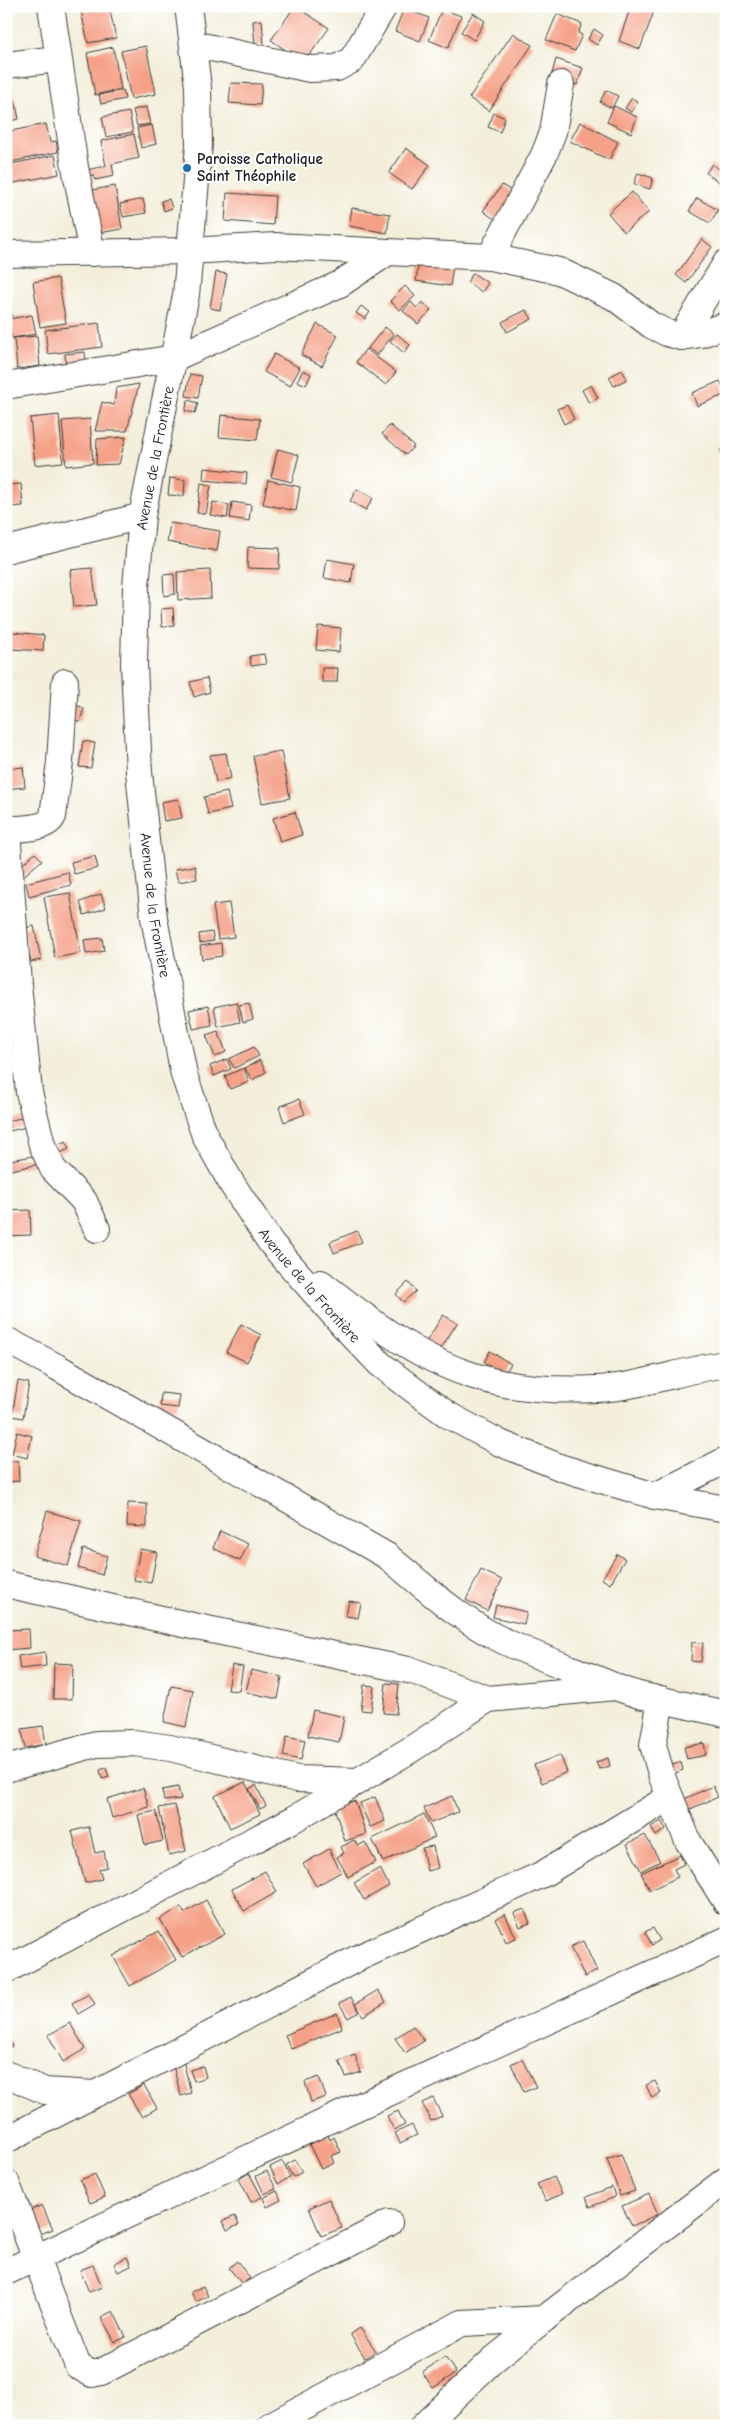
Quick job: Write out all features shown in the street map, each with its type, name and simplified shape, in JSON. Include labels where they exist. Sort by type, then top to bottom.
[{"type":"street","points":[[51,6],[58,59],[92,253]]},
{"type":"street","name":"Avenue de la Frontière","points":[[188,6],[198,87],[199,145],[186,294],[142,516],[136,587],[134,665],[139,772],[154,918],[184,1075],[205,1136],[232,1184],[271,1243],[380,1364],[448,1415],[500,1443],[562,1468],[655,1496],[726,1509]]},
{"type":"street","points":[[193,44],[310,69],[337,68],[352,60],[384,6]]},
{"type":"street","points":[[6,65],[58,59]]},
{"type":"street","points":[[490,257],[544,155],[553,132],[561,84]]},
{"type":"street","points":[[6,254],[190,251],[276,246],[490,257],[559,271],[614,297],[650,325],[667,334],[681,337],[701,334],[726,325]]},
{"type":"street","points":[[6,386],[174,358],[340,284],[388,252]]},
{"type":"street","points":[[681,337],[726,263]]},
{"type":"street","points":[[6,550],[142,516]]},
{"type":"street","points":[[65,682],[60,762],[51,822],[44,825],[7,830],[12,984],[29,1092],[42,1145],[53,1169],[84,1201],[97,1228]]},
{"type":"street","points":[[271,1243],[346,1303],[420,1353],[468,1374],[501,1383],[546,1388],[597,1389],[646,1381],[697,1368],[726,1364]]},
{"type":"street","points":[[6,1340],[58,1367],[387,1556],[483,1630],[508,1644],[639,1695],[726,1714]]},
{"type":"street","points":[[655,1496],[726,1460]]},
{"type":"street","points":[[6,1584],[197,1627],[413,1671],[488,1700]]},
{"type":"street","points":[[6,1970],[294,1819],[488,1700],[615,1687]]},
{"type":"street","points":[[661,1699],[653,1745],[670,1797],[688,1841],[726,1902]]},
{"type":"street","points":[[6,1769],[96,1744],[134,1743],[170,1748],[297,1779],[358,1781]]},
{"type":"street","points":[[6,2140],[356,1959],[543,1874],[670,1797]]},
{"type":"street","points":[[6,2272],[333,2118],[726,1940]]},
{"type":"street","points":[[6,2074],[45,2091],[96,2094]]},
{"type":"street","points":[[423,2426],[493,2360],[544,2318],[726,2180]]},
{"type":"street","points":[[6,2182],[78,2366],[92,2374],[101,2372],[389,2223]]},
{"type":"street","points":[[269,2426],[462,2323],[544,2318]]},
{"type":"building","points":[[109,6],[116,38],[88,43],[81,11]]},
{"type":"building","points":[[295,6],[329,28],[304,63],[271,40]]},
{"type":"building","points":[[631,6],[656,6],[640,49],[619,41]]},
{"type":"building","points":[[404,8],[429,18],[420,41],[395,31]]},
{"type":"building","points":[[442,9],[461,16],[448,48],[429,40]]},
{"type":"building","points":[[473,13],[485,21],[474,40],[461,32]]},
{"type":"building","points":[[557,14],[582,24],[578,33],[582,35],[575,51],[546,40]]},
{"type":"building","points":[[262,20],[264,45],[255,46],[253,21]]},
{"type":"building","points":[[594,29],[603,35],[597,45],[588,39]]},
{"type":"building","points":[[513,33],[532,45],[489,111],[469,98]]},
{"type":"building","points":[[146,46],[156,94],[131,99],[121,51]]},
{"type":"building","points":[[113,47],[121,89],[95,95],[87,53]]},
{"type":"building","points":[[556,59],[583,68],[577,85],[551,77]]},
{"type":"building","points":[[11,81],[19,119],[6,122],[6,82]]},
{"type":"building","points":[[231,83],[262,84],[260,105],[229,103]]},
{"type":"building","points":[[123,90],[125,99],[101,104],[99,95]]},
{"type":"building","points":[[606,90],[618,96],[612,108],[600,102]]},
{"type":"building","points":[[632,98],[638,102],[631,112],[625,108]]},
{"type":"building","points":[[614,106],[637,117],[631,133],[607,122]]},
{"type":"building","points":[[146,107],[150,124],[137,126],[133,110]]},
{"type":"building","points":[[129,112],[133,132],[106,137],[102,117]]},
{"type":"building","points":[[494,113],[505,118],[500,132],[488,127]]},
{"type":"building","points":[[580,122],[618,142],[609,160],[570,141]]},
{"type":"building","points":[[46,124],[50,142],[56,141],[58,152],[6,163],[6,132]]},
{"type":"building","points":[[152,125],[156,144],[141,148],[137,128]]},
{"type":"building","points":[[134,134],[139,158],[112,164],[114,176],[95,180],[94,175],[82,177],[81,171],[106,166],[101,141]]},
{"type":"building","points":[[406,148],[430,165],[412,189],[389,173]]},
{"type":"building","points":[[55,155],[59,174],[9,184],[6,165]]},
{"type":"building","points":[[712,164],[726,174],[722,184],[706,173]]},
{"type":"building","points":[[638,173],[653,178],[650,189],[634,184]]},
{"type":"building","points":[[502,185],[519,196],[500,223],[483,211]]},
{"type":"building","points":[[115,186],[122,229],[93,234],[86,191]]},
{"type":"building","points":[[632,192],[649,212],[624,232],[608,213]]},
{"type":"building","points":[[227,193],[275,196],[273,225],[225,221]]},
{"type":"building","points":[[697,198],[718,210],[710,223],[689,211]]},
{"type":"building","points":[[143,199],[146,213],[123,217],[120,204]]},
{"type":"building","points":[[169,199],[172,208],[164,211],[161,201]]},
{"type":"building","points":[[352,208],[390,214],[387,233],[349,226]]},
{"type":"building","points":[[702,239],[712,247],[686,283],[676,275]]},
{"type":"building","points":[[419,261],[453,267],[450,286],[416,281]]},
{"type":"building","points":[[216,272],[227,274],[220,310],[210,308]]},
{"type":"building","points":[[473,273],[488,283],[482,292],[467,282]]},
{"type":"building","points":[[58,278],[66,323],[40,327],[33,282]]},
{"type":"building","points":[[405,286],[415,296],[400,310],[390,301]]},
{"type":"building","points":[[411,302],[417,308],[422,302],[431,310],[418,324],[403,311]]},
{"type":"building","points":[[10,304],[12,316],[6,317],[6,305]]},
{"type":"building","points":[[361,306],[370,312],[365,319],[356,313]]},
{"type":"building","points":[[526,310],[532,319],[507,332],[502,322]]},
{"type":"building","points":[[32,315],[36,334],[12,338],[8,319]]},
{"type":"building","points":[[99,323],[102,347],[48,354],[45,330]]},
{"type":"building","points":[[317,324],[338,335],[322,366],[301,355]]},
{"type":"building","points":[[385,327],[394,334],[377,355],[368,348]]},
{"type":"building","points":[[397,334],[410,345],[404,353],[390,341]]},
{"type":"building","points":[[37,336],[40,366],[17,369],[14,338]]},
{"type":"building","points":[[366,349],[396,372],[386,385],[356,362]]},
{"type":"building","points":[[85,352],[86,366],[66,369],[65,354]]},
{"type":"building","points":[[274,354],[300,368],[290,386],[264,372]]},
{"type":"building","points":[[303,370],[311,374],[306,385],[297,381]]},
{"type":"building","points":[[622,370],[627,379],[614,386],[609,377]]},
{"type":"building","points":[[190,374],[202,376],[198,398],[186,396]]},
{"type":"building","points":[[720,381],[726,394],[697,406],[692,393]]},
{"type":"building","points":[[139,384],[127,431],[95,431],[102,402],[114,405],[116,388]]},
{"type":"building","points":[[591,385],[598,398],[589,403],[582,390]]},
{"type":"building","points":[[188,400],[198,403],[195,413],[185,411]]},
{"type":"building","points":[[567,405],[574,419],[564,424],[557,409]]},
{"type":"building","points":[[59,415],[63,462],[35,465],[30,418]]},
{"type":"building","points":[[221,415],[260,419],[257,440],[219,437]]},
{"type":"building","points":[[90,419],[93,463],[66,466],[62,421]]},
{"type":"building","points":[[390,425],[414,446],[406,455],[382,434]]},
{"type":"building","points":[[126,437],[119,464],[96,465],[97,439]]},
{"type":"building","points":[[726,447],[726,463],[720,450]]},
{"type":"building","points":[[278,449],[299,455],[292,482],[271,477]]},
{"type":"building","points":[[204,468],[247,473],[246,484],[203,480]]},
{"type":"building","points":[[170,478],[185,480],[184,496],[168,495]]},
{"type":"building","points":[[268,480],[300,487],[296,511],[263,504]]},
{"type":"building","points":[[201,483],[211,485],[206,514],[197,513]]},
{"type":"building","points":[[21,484],[23,506],[9,507],[7,485]]},
{"type":"building","points":[[357,489],[373,498],[366,510],[350,501]]},
{"type":"building","points":[[213,502],[229,505],[227,518],[210,515]]},
{"type":"building","points":[[232,502],[251,505],[249,521],[230,518]]},
{"type":"building","points":[[170,523],[220,531],[217,551],[167,542]]},
{"type":"building","points":[[248,547],[280,548],[279,569],[247,568]]},
{"type":"building","points":[[327,559],[354,564],[351,583],[324,578]]},
{"type":"building","points":[[92,568],[97,605],[74,607],[70,570]]},
{"type":"building","points":[[210,570],[211,598],[178,600],[177,572]]},
{"type":"building","points":[[174,574],[175,594],[164,596],[163,575]]},
{"type":"building","points":[[173,608],[174,626],[162,627],[161,609]]},
{"type":"building","points":[[318,626],[341,628],[339,652],[316,650]]},
{"type":"building","points":[[12,632],[44,635],[43,651],[10,649]]},
{"type":"building","points":[[264,654],[266,664],[251,666],[250,656]]},
{"type":"building","points":[[322,668],[338,668],[337,682],[322,682]]},
{"type":"building","points":[[207,678],[210,692],[194,697],[190,682]]},
{"type":"building","points":[[70,703],[84,708],[80,722],[66,717]]},
{"type":"building","points":[[83,741],[95,743],[91,768],[79,767]]},
{"type":"building","points":[[281,751],[290,798],[262,803],[253,756]]},
{"type":"building","points":[[226,753],[231,778],[216,782],[210,755]]},
{"type":"building","points":[[23,767],[25,787],[6,789],[6,769]]},
{"type":"building","points":[[227,792],[231,809],[208,814],[204,797]]},
{"type":"building","points":[[178,799],[182,818],[164,821],[161,802]]},
{"type":"building","points":[[295,812],[302,835],[280,842],[273,818]]},
{"type":"building","points":[[35,853],[42,860],[20,879],[14,872]]},
{"type":"building","points":[[95,856],[98,868],[74,874],[71,862]]},
{"type":"building","points":[[195,866],[197,879],[178,882],[175,869]]},
{"type":"building","points":[[68,872],[71,885],[29,896],[26,883]]},
{"type":"building","points":[[70,893],[81,953],[55,958],[44,897]]},
{"type":"building","points":[[101,894],[106,908],[84,915],[80,902]]},
{"type":"building","points":[[229,903],[234,937],[218,939],[213,905]]},
{"type":"building","points":[[34,926],[41,960],[31,962],[23,928]]},
{"type":"building","points":[[212,932],[214,941],[200,943],[199,934]]},
{"type":"building","points":[[102,938],[104,951],[86,954],[84,940]]},
{"type":"building","points":[[221,943],[222,956],[202,959],[200,946]]},
{"type":"building","points":[[236,1002],[240,1022],[218,1027],[214,1007]]},
{"type":"building","points":[[249,1003],[253,1019],[243,1022],[239,1005]]},
{"type":"building","points":[[208,1006],[212,1025],[193,1029],[189,1010]]},
{"type":"building","points":[[218,1031],[226,1052],[215,1057],[206,1035]]},
{"type":"building","points":[[254,1047],[259,1056],[234,1068],[229,1059]]},
{"type":"building","points":[[227,1059],[231,1069],[214,1076],[210,1066]]},
{"type":"building","points":[[260,1060],[266,1072],[252,1080],[245,1068]]},
{"type":"building","points":[[244,1068],[249,1082],[230,1089],[225,1076]]},
{"type":"building","points":[[299,1099],[305,1114],[284,1122],[279,1107]]},
{"type":"building","points":[[24,1117],[26,1127],[10,1131],[8,1121]]},
{"type":"building","points":[[66,1141],[69,1149],[58,1154],[54,1146]]},
{"type":"building","points":[[38,1155],[40,1164],[6,1171],[6,1161]]},
{"type":"building","points":[[30,1210],[31,1235],[6,1236],[6,1211]]},
{"type":"building","points":[[357,1231],[362,1242],[334,1253],[330,1242]]},
{"type":"building","points":[[408,1282],[416,1291],[403,1302],[396,1294]]},
{"type":"building","points":[[443,1315],[457,1323],[440,1350],[426,1342]]},
{"type":"building","points":[[241,1324],[261,1335],[247,1362],[226,1352]]},
{"type":"building","points":[[490,1351],[511,1364],[504,1374],[484,1362]]},
{"type":"building","points":[[18,1381],[29,1383],[23,1418],[12,1416]]},
{"type":"building","points":[[161,1393],[180,1395],[178,1408],[160,1406]]},
{"type":"building","points":[[17,1432],[32,1436],[27,1458],[12,1454]]},
{"type":"building","points":[[6,1461],[18,1461],[19,1481],[6,1482]]},
{"type":"building","points":[[128,1503],[147,1504],[147,1527],[127,1526]]},
{"type":"building","points":[[47,1511],[81,1521],[68,1566],[34,1556]]},
{"type":"building","points":[[220,1531],[248,1544],[240,1561],[213,1548]]},
{"type":"building","points":[[83,1549],[107,1556],[102,1575],[78,1568]]},
{"type":"building","points":[[140,1549],[157,1552],[151,1583],[134,1580]]},
{"type":"building","points":[[617,1554],[625,1559],[610,1584],[602,1579]]},
{"type":"building","points":[[481,1570],[502,1580],[487,1611],[466,1600]]},
{"type":"building","points":[[349,1601],[361,1603],[358,1618],[346,1616]]},
{"type":"building","points":[[496,1605],[527,1612],[524,1624],[493,1617]]},
{"type":"building","points":[[29,1629],[30,1648],[6,1650],[6,1630]]},
{"type":"building","points":[[692,1642],[703,1643],[701,1662],[691,1661]]},
{"type":"building","points":[[45,1652],[46,1666],[20,1669],[18,1656]]},
{"type":"building","points":[[54,1663],[73,1664],[72,1699],[53,1699]]},
{"type":"building","points":[[232,1665],[243,1667],[239,1691],[228,1690]]},
{"type":"building","points":[[251,1670],[282,1677],[278,1699],[246,1692]]},
{"type":"building","points":[[386,1683],[399,1684],[396,1714],[383,1713]]},
{"type":"building","points":[[364,1685],[374,1686],[371,1711],[361,1710]]},
{"type":"building","points":[[171,1686],[193,1690],[186,1727],[164,1722]]},
{"type":"building","points":[[313,1710],[344,1717],[339,1742],[308,1736]]},
{"type":"building","points":[[43,1726],[46,1744],[25,1748],[22,1729]]},
{"type":"building","points":[[287,1736],[305,1740],[301,1760],[283,1756]]},
{"type":"building","points":[[704,1743],[706,1755],[687,1759],[684,1747]]},
{"type":"building","points":[[560,1755],[567,1772],[542,1783],[534,1765]]},
{"type":"building","points":[[608,1758],[610,1766],[599,1769],[596,1762]]},
{"type":"building","points":[[681,1762],[683,1770],[673,1774],[670,1766]]},
{"type":"building","points":[[106,1768],[109,1777],[102,1779],[100,1770]]},
{"type":"building","points":[[245,1782],[260,1814],[230,1828],[215,1796]]},
{"type":"building","points":[[256,1785],[266,1806],[260,1809],[249,1789]]},
{"type":"building","points":[[713,1786],[718,1797],[688,1810],[684,1799]]},
{"type":"building","points":[[178,1787],[181,1799],[164,1801],[162,1790]]},
{"type":"building","points":[[143,1788],[149,1807],[112,1818],[107,1799]]},
{"type":"building","points":[[452,1796],[458,1812],[431,1823],[424,1808]]},
{"type":"building","points":[[375,1797],[385,1821],[370,1827],[360,1803]]},
{"type":"building","points":[[355,1801],[366,1834],[345,1841],[334,1807]]},
{"type":"building","points":[[175,1805],[186,1851],[169,1855],[159,1808]]},
{"type":"building","points":[[156,1811],[163,1841],[145,1845],[138,1815]]},
{"type":"building","points":[[424,1814],[435,1837],[383,1862],[372,1839]]},
{"type":"building","points":[[661,1821],[666,1829],[656,1836],[651,1827]]},
{"type":"building","points":[[89,1827],[95,1853],[104,1851],[107,1867],[99,1869],[102,1879],[85,1883],[72,1831]]},
{"type":"building","points":[[645,1835],[660,1861],[641,1871],[627,1844]]},
{"type":"building","points":[[354,1840],[358,1846],[365,1842],[376,1862],[348,1877],[337,1857],[344,1853],[341,1847]]},
{"type":"building","points":[[433,1846],[438,1868],[427,1871],[422,1848]]},
{"type":"building","points":[[329,1849],[341,1872],[316,1886],[303,1864]]},
{"type":"building","points":[[680,1855],[684,1864],[674,1869],[678,1877],[650,1890],[641,1873]]},
{"type":"building","points":[[380,1868],[389,1886],[364,1900],[354,1883]]},
{"type":"building","points":[[265,1871],[277,1892],[244,1911],[232,1889]]},
{"type":"building","points":[[206,1900],[225,1934],[182,1957],[160,1919],[181,1907],[184,1913]]},
{"type":"building","points":[[524,1909],[530,1923],[520,1927],[514,1913]]},
{"type":"building","points":[[505,1914],[516,1938],[506,1942],[496,1919]]},
{"type":"building","points":[[653,1928],[660,1940],[652,1945],[645,1932]]},
{"type":"building","points":[[159,1931],[176,1960],[130,1986],[113,1956]]},
{"type":"building","points":[[583,1941],[597,1971],[585,1977],[570,1947]]},
{"type":"building","points":[[378,1990],[386,2002],[363,2016],[355,2004]]},
{"type":"building","points":[[89,1994],[95,2004],[78,2014],[72,2003]]},
{"type":"building","points":[[351,1997],[359,2012],[348,2018],[339,2003]]},
{"type":"building","points":[[337,2013],[342,2028],[291,2049],[285,2035]]},
{"type":"building","points":[[70,2023],[85,2049],[63,2062],[48,2035]]},
{"type":"building","points":[[413,2026],[424,2041],[405,2053],[395,2038]]},
{"type":"building","points":[[8,2038],[12,2046],[6,2049],[6,2039]]},
{"type":"building","points":[[355,2055],[361,2072],[346,2077],[339,2061]]},
{"type":"building","points":[[522,2059],[536,2087],[524,2092],[511,2064]]},
{"type":"building","points":[[183,2060],[191,2093],[181,2096],[172,2062]]},
{"type":"building","points":[[203,2066],[206,2077],[194,2081],[190,2070]]},
{"type":"building","points":[[319,2077],[326,2097],[311,2102],[305,2082]]},
{"type":"building","points":[[655,2081],[661,2093],[652,2098],[646,2085]]},
{"type":"building","points":[[144,2085],[157,2108],[142,2117],[128,2094]]},
{"type":"building","points":[[433,2098],[442,2116],[431,2121],[422,2103]]},
{"type":"building","points":[[398,2111],[405,2125],[394,2130],[387,2116]]},
{"type":"building","points":[[412,2125],[417,2135],[400,2143],[395,2133]]},
{"type":"building","points":[[326,2131],[330,2140],[334,2137],[341,2152],[331,2156],[334,2163],[321,2169],[307,2140]]},
{"type":"building","points":[[621,2154],[635,2191],[620,2196],[607,2159]]},
{"type":"building","points":[[295,2160],[302,2172],[293,2177],[286,2165]]},
{"type":"building","points":[[282,2161],[290,2177],[278,2184],[270,2167]]},
{"type":"building","points":[[267,2171],[276,2189],[264,2194],[256,2176]]},
{"type":"building","points":[[249,2173],[262,2197],[251,2202],[239,2179]]},
{"type":"building","points":[[95,2174],[105,2197],[90,2203],[80,2180]]},
{"type":"building","points":[[554,2177],[562,2194],[546,2201],[537,2184]]},
{"type":"building","points":[[612,2187],[615,2197],[590,2207],[586,2197]]},
{"type":"building","points":[[277,2191],[281,2200],[267,2207],[263,2198]]},
{"type":"building","points":[[649,2194],[658,2214],[632,2226],[622,2206]]},
{"type":"building","points":[[329,2199],[342,2228],[321,2236],[309,2208]]},
{"type":"building","points":[[42,2205],[53,2229],[38,2235],[28,2211]]},
{"type":"building","points":[[235,2216],[239,2225],[227,2230],[223,2221]]},
{"type":"building","points":[[127,2257],[131,2266],[118,2272],[114,2264]]},
{"type":"building","points":[[237,2261],[250,2278],[242,2284],[229,2268]]},
{"type":"building","points":[[93,2265],[102,2287],[89,2292],[80,2270]]},
{"type":"building","points":[[203,2286],[208,2296],[196,2302],[191,2292]]},
{"type":"building","points":[[113,2311],[126,2337],[115,2342],[101,2317]]},
{"type":"building","points":[[360,2328],[376,2351],[365,2358],[350,2334]]},
{"type":"building","points":[[445,2357],[456,2373],[433,2388],[422,2372]]},
{"type":"place","name":"Paroisse Catholique Saint Théophile","points":[[187,168]]}]
